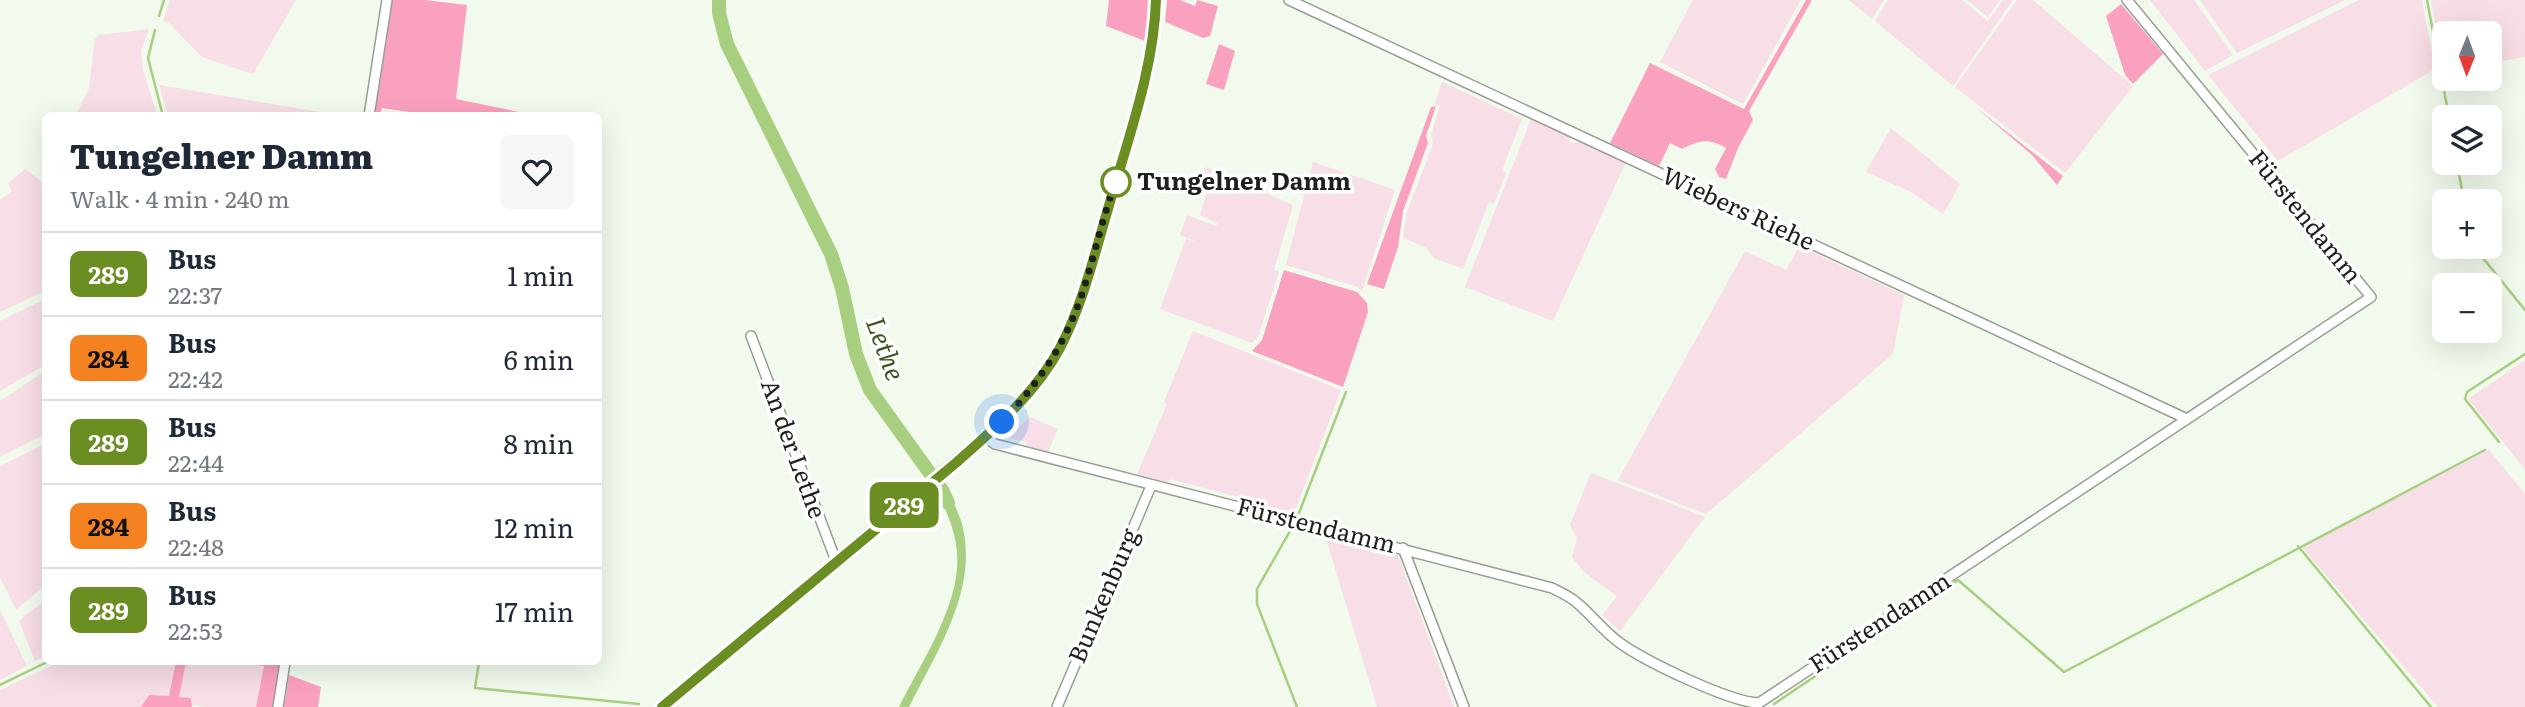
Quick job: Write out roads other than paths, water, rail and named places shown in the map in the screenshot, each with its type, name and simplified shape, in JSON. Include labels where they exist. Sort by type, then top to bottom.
[{"type":"street","points":[[370,112],[387,0]]},
{"type":"street","points":[[662,707],[985,437],[1017,406],[1042,374],[1059,348],[1081,297],[1139,103],[1149,59],[1156,0]]},
{"type":"street","name":"Wiebers Riehe","points":[[1289,0],[2187,419]]},
{"type":"street","name":"Fürstendamm","points":[[985,437],[995,444],[1552,588],[1574,600],[1619,642],[1653,663],[1732,698],[1759,703],[2371,297],[2127,0]]},
{"type":"street","name":"An der Lethe","points":[[751,336],[836,561]]},
{"type":"street","name":"Bunkenburg","points":[[1058,707],[1151,485]]},
{"type":"street","points":[[1403,548],[1464,707]]},
{"type":"street","points":[[278,707],[285,665]]},
{"type":"waterway","points":[[159,16],[164,0]]},
{"type":"waterway","name":"Lethe","points":[[719,0],[719,13],[727,44],[831,254],[842,288],[856,354],[870,390],[942,490],[948,503]]},
{"type":"waterway","points":[[2427,0],[2447,105]]},
{"type":"waterway","points":[[155,30],[148,58],[162,112]]},
{"type":"waterway","points":[[2459,175],[2462,189]]},
{"type":"waterway","points":[[2484,259],[2525,310]]},
{"type":"waterway","points":[[2499,442],[2465,399],[2467,392],[2525,354]]},
{"type":"waterway","points":[[1297,518],[1346,392]]},
{"type":"waterway","points":[[1774,704],[1958,580],[2064,672],[2485,450]]},
{"type":"waterway","points":[[1294,524],[1257,589],[1257,604],[1297,707]]},
{"type":"waterway","points":[[2298,546],[2431,707]]},
{"type":"waterway","points":[[0,685],[42,664]]},
{"type":"waterway","points":[[479,665],[475,688],[639,704]]},
{"type":"place","name":"Tungelner Damm","points":[[1116,182]]}]
